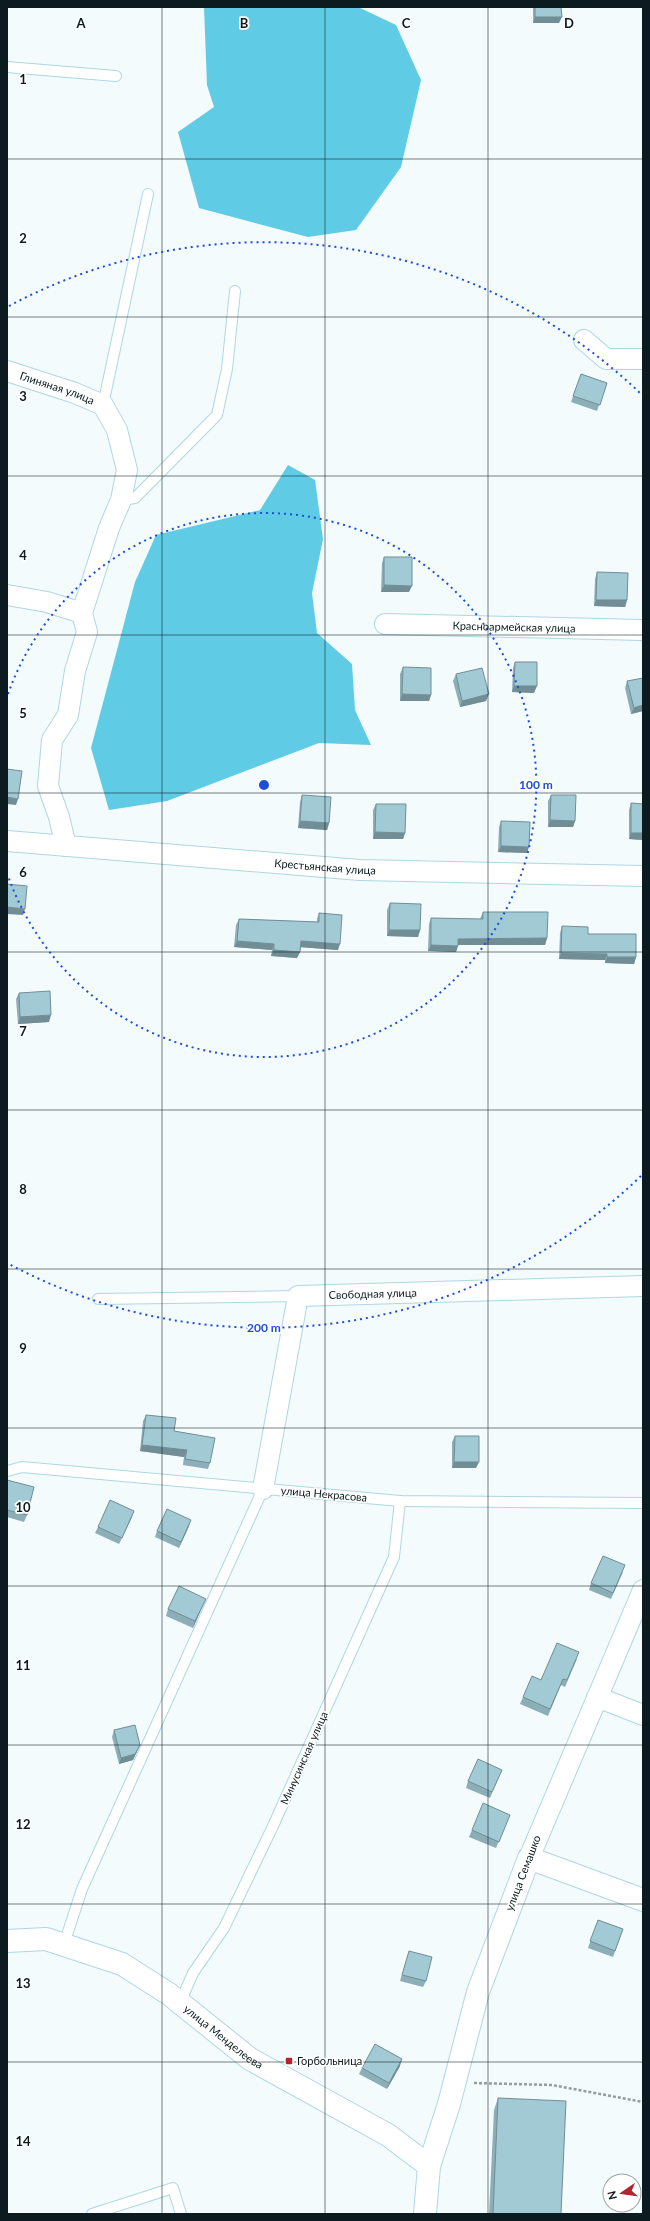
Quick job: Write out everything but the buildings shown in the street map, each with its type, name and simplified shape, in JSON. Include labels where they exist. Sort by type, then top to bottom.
[{"type":"street","points":[[584,340],[606,359],[643,359]]},
{"type":"street","name":"Глиняная улица","points":[[7,371],[75,393],[103,405],[118,430],[127,470],[121,500],[109,528],[82,613]]},
{"type":"street","points":[[7,595],[47,602],[82,613],[87,632],[75,671],[68,715],[52,740],[48,786],[59,818],[66,846]]},
{"type":"street","name":"Красноармейская улица","points":[[385,624],[643,630]]},
{"type":"street","name":"Крестьянская улица","points":[[7,841],[360,870],[643,876]]},
{"type":"street","name":"Свободная улица","points":[[298,1296],[643,1286]]},
{"type":"street","points":[[263,1489],[298,1296]]},
{"type":"street","name":"улица Семашко","points":[[425,2214],[429,2166],[449,2104],[478,1992],[528,1858],[643,1590]]},
{"type":"street","points":[[597,1697],[643,1715]]},
{"type":"street","points":[[528,1858],[643,1900]]},
{"type":"street","name":"улица Менделеева","points":[[7,1941],[46,1940],[64,1944],[122,1964],[180,2003],[250,2059],[388,2135],[429,2166]]},
{"type":"lane","points":[[7,67],[116,76]]},
{"type":"lane","points":[[103,405],[148,194]]},
{"type":"lane","points":[[121,500],[135,498],[217,416],[227,369],[235,291]]},
{"type":"lane","points":[[98,1299],[298,1296]]},
{"type":"lane","name":"улица Некрасова","points":[[7,1471],[22,1467],[400,1501],[643,1503]]},
{"type":"lane","points":[[64,1944],[82,1889],[263,1489]]},
{"type":"lane","name":"Минусинская улица","points":[[180,2003],[193,1974],[224,1928],[273,1826],[394,1557],[400,1501]]},
{"type":"lane","points":[[92,2214],[173,2188],[181,2214]]},
{"type":"path","points":[[454,2082],[552,2085],[643,2102]]},
{"type":"water","points":[[204,7],[358,7],[396,25],[421,80],[401,167],[356,230],[308,237],[199,208],[178,132],[214,107],[207,85]]},
{"type":"water","points":[[288,465],[315,480],[323,539],[312,593],[317,633],[352,664],[355,710],[371,745],[319,743],[167,801],[109,810],[91,748],[135,582],[156,535],[260,510]]},
{"type":"place","name":"Горбольница","points":[[289,2061]]}]
